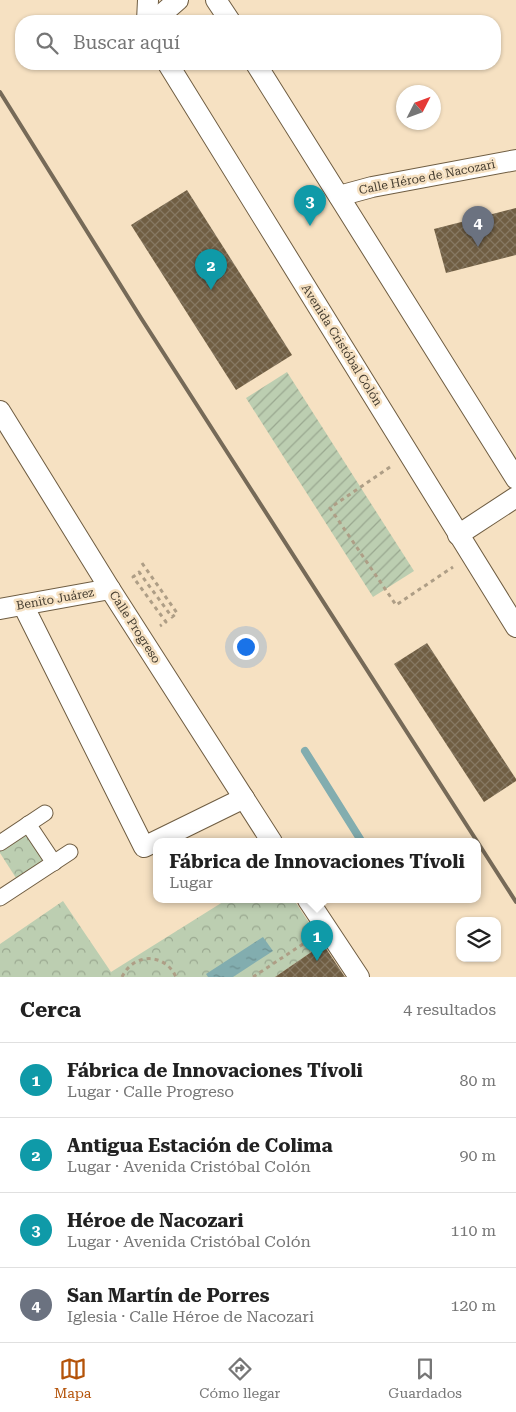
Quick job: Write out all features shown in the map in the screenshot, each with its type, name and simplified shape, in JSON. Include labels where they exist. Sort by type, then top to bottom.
[{"type":"street","points":[[147,15],[148,0]]},
{"type":"street","points":[[161,15],[178,0]]},
{"type":"street","points":[[216,0],[226,15]]},
{"type":"street","name":"Avenida Cristóbal Colón","points":[[172,70],[516,627]]},
{"type":"street","points":[[260,70],[516,479]]},
{"type":"street","name":"Calle Héroe de Nacozari","points":[[339,196],[516,160]]},
{"type":"street","name":"Calle Progreso","points":[[0,411],[110,589],[269,838]]},
{"type":"street","points":[[458,535],[516,497]]},
{"type":"street","name":"Benito Juárez","points":[[0,609],[110,589]]},
{"type":"street","points":[[23,605],[144,847],[153,843]]},
{"type":"street","points":[[162,838],[244,798]]},
{"type":"street","points":[[0,843],[45,813]]},
{"type":"street","points":[[28,824],[54,863]]},
{"type":"street","points":[[0,898],[70,852]]},
{"type":"street","points":[[310,903],[359,977]]},
{"type":"path","points":[[409,454],[330,508],[396,605],[471,555]]},
{"type":"path","points":[[142,563],[177,613],[172,618],[139,572],[133,577],[166,622],[143,638]]},
{"type":"path","points":[[253,977],[326,929]]},
{"type":"path","points":[[122,976],[136,961],[154,958],[171,967],[176,977]]},
{"type":"green space","points":[[287,372],[414,571],[373,597],[246,398]]},
{"type":"green space","points":[[26,833],[44,860],[16,878],[0,853],[0,849]]},
{"type":"green space","points":[[63,901],[111,972],[221,903],[296,903],[323,944],[275,977],[0,977],[0,944]]},
{"type":"water","points":[[263,937],[273,951],[233,977],[208,977],[206,974]]},
{"type":"building","points":[[187,190],[292,355],[236,390],[131,225]]},
{"type":"building","points":[[516,208],[516,255],[446,273],[434,229]]},
{"type":"building","points":[[427,643],[516,779],[516,781],[484,802],[394,664]]},
{"type":"building","points":[[323,944],[345,977],[275,977]]},
{"type":"waterway","points":[[305,751],[359,838]]},
{"type":"railway","points":[[0,92],[141,318],[475,838]]},
{"type":"railway","points":[[481,847],[516,902]]},
{"type":"place","name":"Héroe de Nacozari","points":[[310,226]]},
{"type":"place","name":"San Martín de Porres","points":[[478,247]]},
{"type":"place","name":"Antigua Estación de Colima","points":[[211,290]]},
{"type":"place","name":"Fábrica de Innovaciones Tívoli","points":[[317,961]]}]
